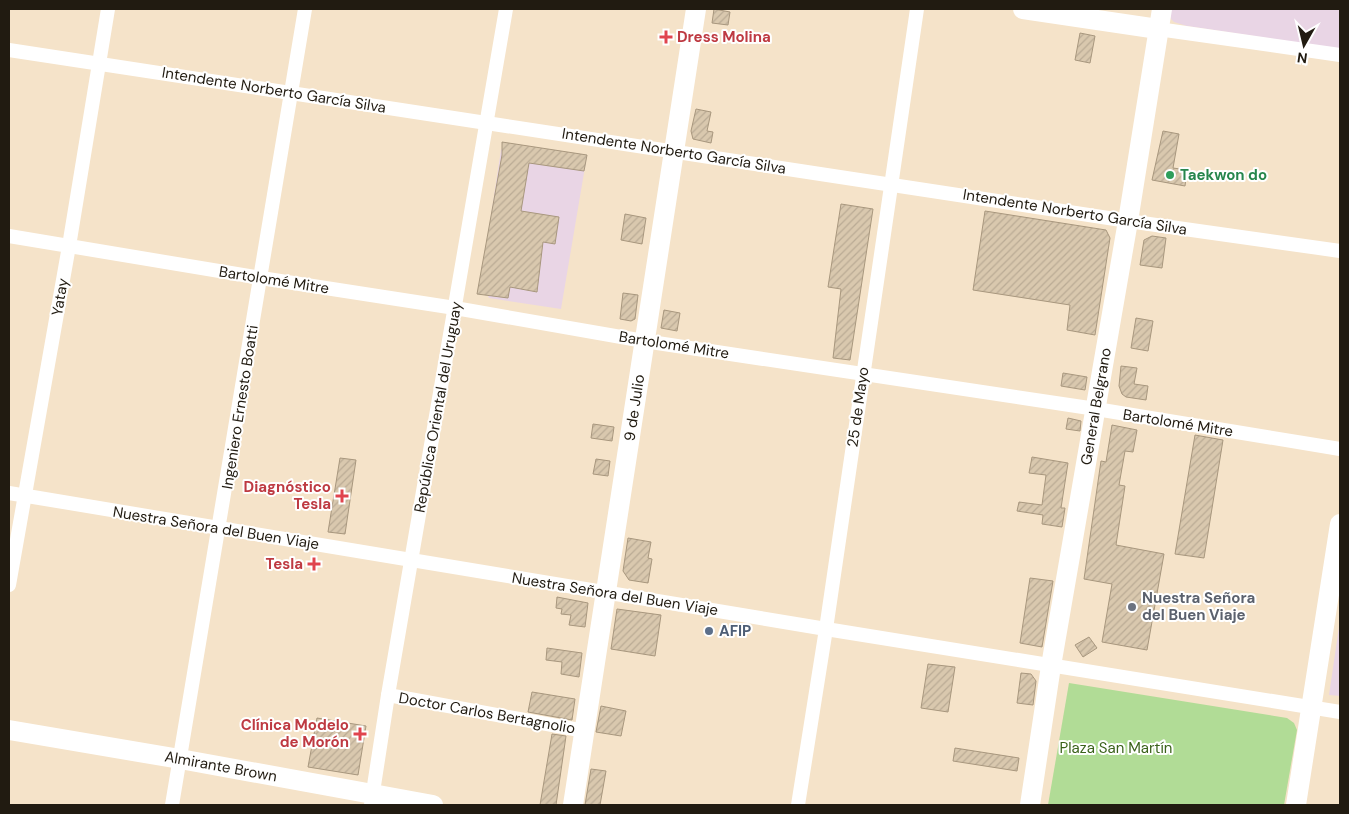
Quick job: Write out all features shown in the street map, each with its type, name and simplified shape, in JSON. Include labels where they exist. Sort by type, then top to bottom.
[{"type":"street","name":"Yatay","points":[[9,584],[69,246],[108,9]]},
{"type":"street","name":"Ingeniero Ernesto Boatti","points":[[172,805],[220,528],[305,9]]},
{"type":"street","name":"República Oriental del Uruguay","points":[[372,800],[388,695],[506,9]]},
{"type":"street","name":"9 de Julio","points":[[572,805],[696,9]]},
{"type":"street","name":"25 de Mayo","points":[[798,805],[826,629],[917,9]]},
{"type":"street","points":[[1023,9],[1340,55]]},
{"type":"street","name":"General Belgrano","points":[[1030,805],[1051,666],[1128,221],[1162,9]]},
{"type":"street","name":"Intendente Norberto García Silva","points":[[9,50],[1128,221],[1340,251]]},
{"type":"street","name":"Bartolomé Mitre","points":[[9,236],[455,308],[644,341],[1096,409],[1340,449]]},
{"type":"street","name":"Nuestra Señora del Buen Viaje","points":[[9,494],[1340,712]]},
{"type":"street","points":[[1296,805],[1340,524]]},
{"type":"street","name":"Doctor Carlos Bertagnolio","points":[[388,695],[585,730]]},
{"type":"street","name":"Almirante Brown","points":[[9,730],[180,759],[372,800],[433,805]]},
{"type":"shaded area","points":[[1171,9],[1340,9],[1340,49],[1187,26],[1174,22],[1171,19]]},
{"type":"shaded area","points":[[507,144],[587,155],[561,309],[489,298],[481,282],[501,150]]},
{"type":"shaded area","points":[[1340,620],[1340,696],[1329,695]]},
{"type":"green space","name":"Plaza San Martín","points":[[1069,683],[1287,718],[1294,723],[1297,730],[1284,805],[1048,805]]},
{"type":"building","points":[[714,9],[730,12],[728,25],[712,23]]},
{"type":"building","points":[[1080,33],[1095,36],[1090,63],[1075,60]]},
{"type":"building","points":[[696,109],[711,112],[707,131],[713,132],[711,143],[693,139],[691,131]]},
{"type":"building","points":[[1163,131],[1179,134],[1173,168],[1187,170],[1185,186],[1152,180]]},
{"type":"building","points":[[502,142],[587,155],[584,171],[529,163],[521,211],[559,217],[555,244],[543,242],[537,292],[510,287],[508,298],[477,294],[502,155]]},
{"type":"building","points":[[841,204],[873,209],[850,360],[833,358],[841,289],[828,287]]},
{"type":"building","points":[[985,211],[1106,230],[1110,238],[1095,335],[1067,330],[1070,305],[973,290]]},
{"type":"building","points":[[625,214],[646,218],[642,244],[621,240]]},
{"type":"building","points":[[1152,236],[1166,238],[1162,268],[1140,265],[1144,240]]},
{"type":"building","points":[[623,293],[638,295],[635,319],[631,321],[620,319]]},
{"type":"building","points":[[664,310],[680,313],[677,331],[661,328]]},
{"type":"building","points":[[1136,318],[1153,321],[1148,351],[1131,348]]},
{"type":"building","points":[[1121,366],[1137,368],[1134,384],[1148,386],[1146,400],[1126,397],[1122,394],[1119,386]]},
{"type":"building","points":[[1063,373],[1087,377],[1085,390],[1061,386]]},
{"type":"building","points":[[1068,418],[1081,421],[1080,431],[1066,429]]},
{"type":"building","points":[[593,424],[614,427],[612,441],[591,438]]},
{"type":"building","points":[[1112,425],[1137,430],[1133,452],[1125,451],[1119,485],[1125,486],[1116,545],[1164,554],[1147,650],[1102,642],[1112,584],[1084,579],[1101,461],[1106,462]]},
{"type":"building","points":[[1195,435],[1223,440],[1204,558],[1175,554]]},
{"type":"building","points":[[1032,457],[1068,463],[1061,508],[1065,508],[1062,527],[1042,524],[1043,515],[1017,511],[1019,502],[1042,505],[1046,475],[1029,473]]},
{"type":"building","name":"Diagnóstico Tesla","points":[[340,458],[356,460],[345,534],[328,532]]},
{"type":"building","points":[[596,459],[610,461],[608,476],[593,474]]},
{"type":"building","points":[[628,538],[651,542],[648,558],[652,559],[648,583],[629,580],[623,571]]},
{"type":"building","points":[[1030,578],[1053,581],[1042,647],[1020,643]]},
{"type":"building","points":[[557,597],[588,603],[585,627],[569,625],[571,615],[561,614],[562,609],[556,608]]},
{"type":"building","points":[[617,609],[661,615],[655,656],[611,649]]},
{"type":"building","points":[[1089,637],[1097,648],[1083,657],[1075,645]]},
{"type":"building","points":[[547,648],[582,653],[579,677],[561,674],[562,662],[546,660]]},
{"type":"building","points":[[928,664],[955,667],[948,712],[921,708]]},
{"type":"building","points":[[1021,673],[1031,674],[1036,681],[1033,705],[1017,703]]},
{"type":"building","points":[[532,692],[575,699],[572,720],[528,712]]},
{"type":"building","points":[[601,706],[626,711],[621,736],[596,732]]},
{"type":"building","points":[[317,718],[366,726],[358,775],[308,767]]},
{"type":"building","points":[[552,734],[566,736],[556,805],[540,805]]},
{"type":"building","points":[[955,748],[1019,758],[1017,771],[953,761]]},
{"type":"building","points":[[591,769],[606,771],[600,805],[585,805]]},
{"type":"place","name":"Dress Molina","points":[[666,37]]},
{"type":"place","name":"Taekwon do","points":[[1170,175]]},
{"type":"place","name":"Diagnóstico Tesla","points":[[342,496]]},
{"type":"place","name":"Tesla","points":[[314,564]]},
{"type":"place","name":"Nuestra Señora del Buen Viaje","points":[[1132,607]]},
{"type":"place","name":"AFIP","points":[[709,631]]},
{"type":"place","name":"Clínica Modelo de Morón","points":[[360,734]]}]
